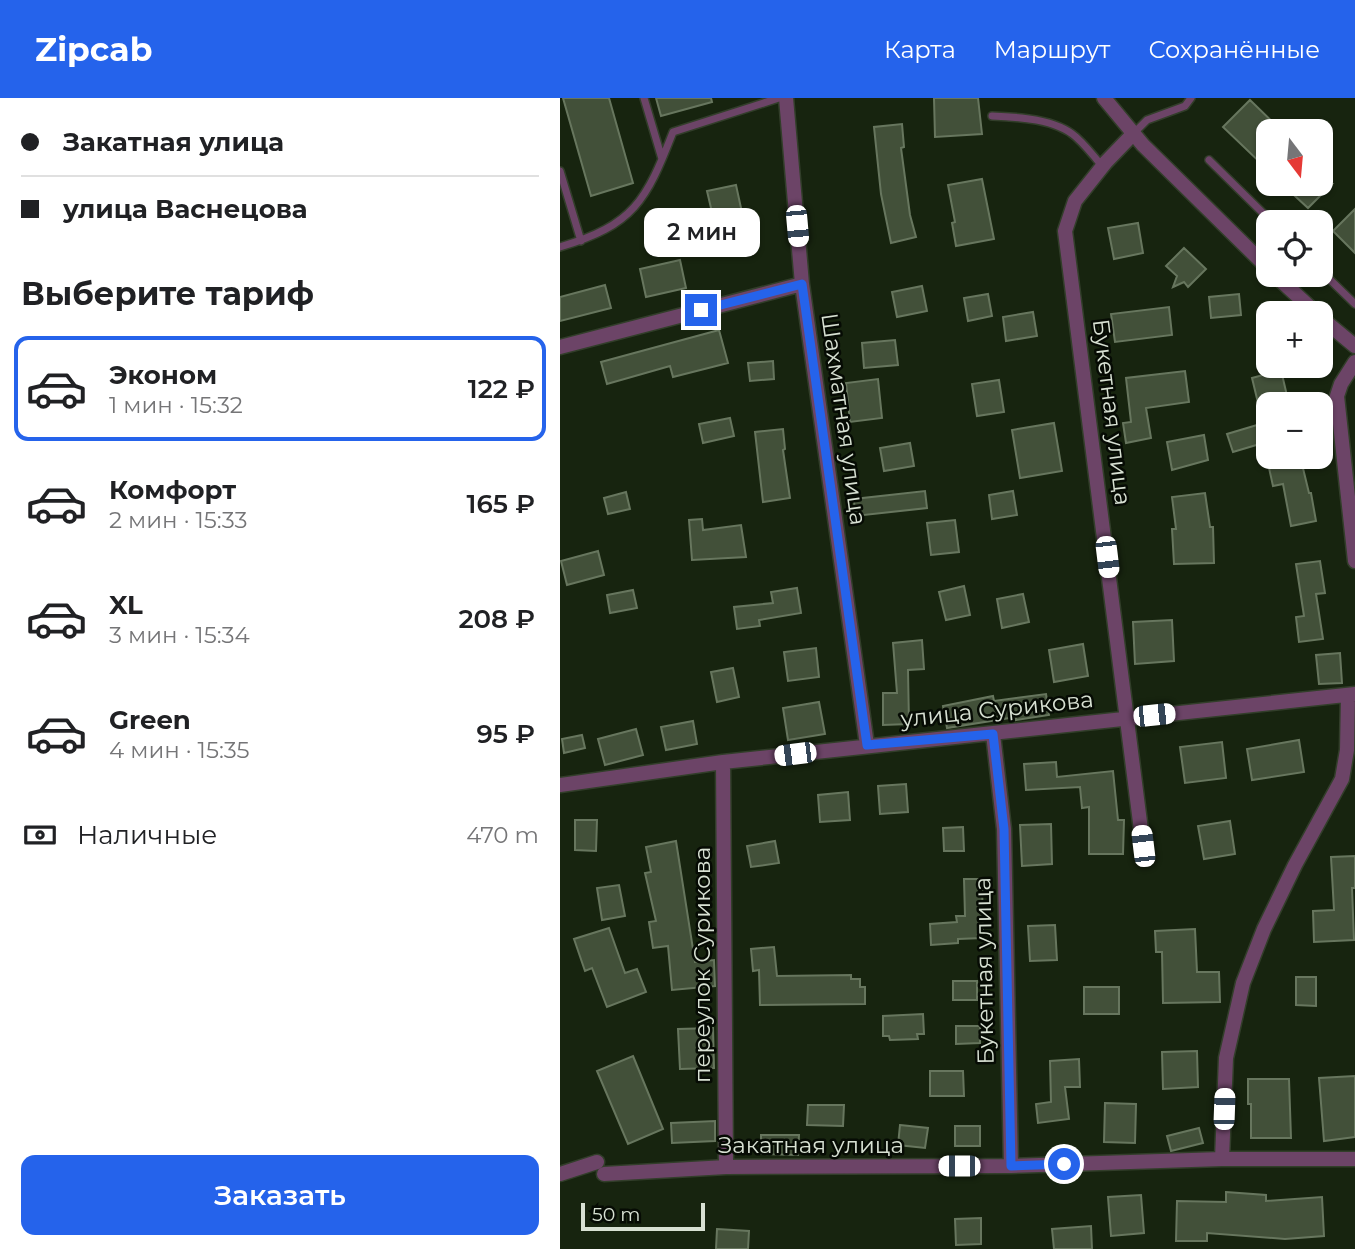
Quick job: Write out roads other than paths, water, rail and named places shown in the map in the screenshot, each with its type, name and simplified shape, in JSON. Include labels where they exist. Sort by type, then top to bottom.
[{"type":"street","name":"Шахматная улица","points":[[786,98],[802,284],[867,745]]},
{"type":"street","points":[[1104,98],[1133,134],[1256,256]]},
{"type":"street","name":"Букетная улица","points":[[1133,134],[1102,166],[1075,201],[1065,231],[1143,846]]},
{"type":"street","points":[[560,347],[802,284]]},
{"type":"street","points":[[1288,287],[1303,301]]},
{"type":"street","points":[[1333,328],[1355,346]]},
{"type":"street","points":[[1355,362],[1337,396],[1355,561]]},
{"type":"street","points":[[1222,1159],[1226,1058],[1243,983],[1289,876],[1342,779],[1351,695]]},
{"type":"street","name":"улица Сурикова","points":[[560,785],[867,745],[1351,695]]},
{"type":"street","name":"Букетная улица","points":[[993,734],[1004,829],[1011,1166]]},
{"type":"street","name":"переулок Сурикова","points":[[723,762],[726,1167]]},
{"type":"street","name":"Закатная улица","points":[[560,1174],[600,1168],[1011,1166],[1355,1158]]},
{"type":"lane","points":[[644,98],[662,160]]},
{"type":"lane","points":[[560,247],[604,232],[634,211],[649,187],[673,132],[779,98]]},
{"type":"lane","points":[[1133,134],[1147,120],[1185,106],[1191,98]]},
{"type":"lane","points":[[992,116],[1055,125],[1075,135],[1102,166]]},
{"type":"lane","points":[[1209,160],[1260,210]]},
{"type":"lane","points":[[560,171],[581,240]]},
{"type":"lane","points":[[1333,283],[1355,304]]}]
